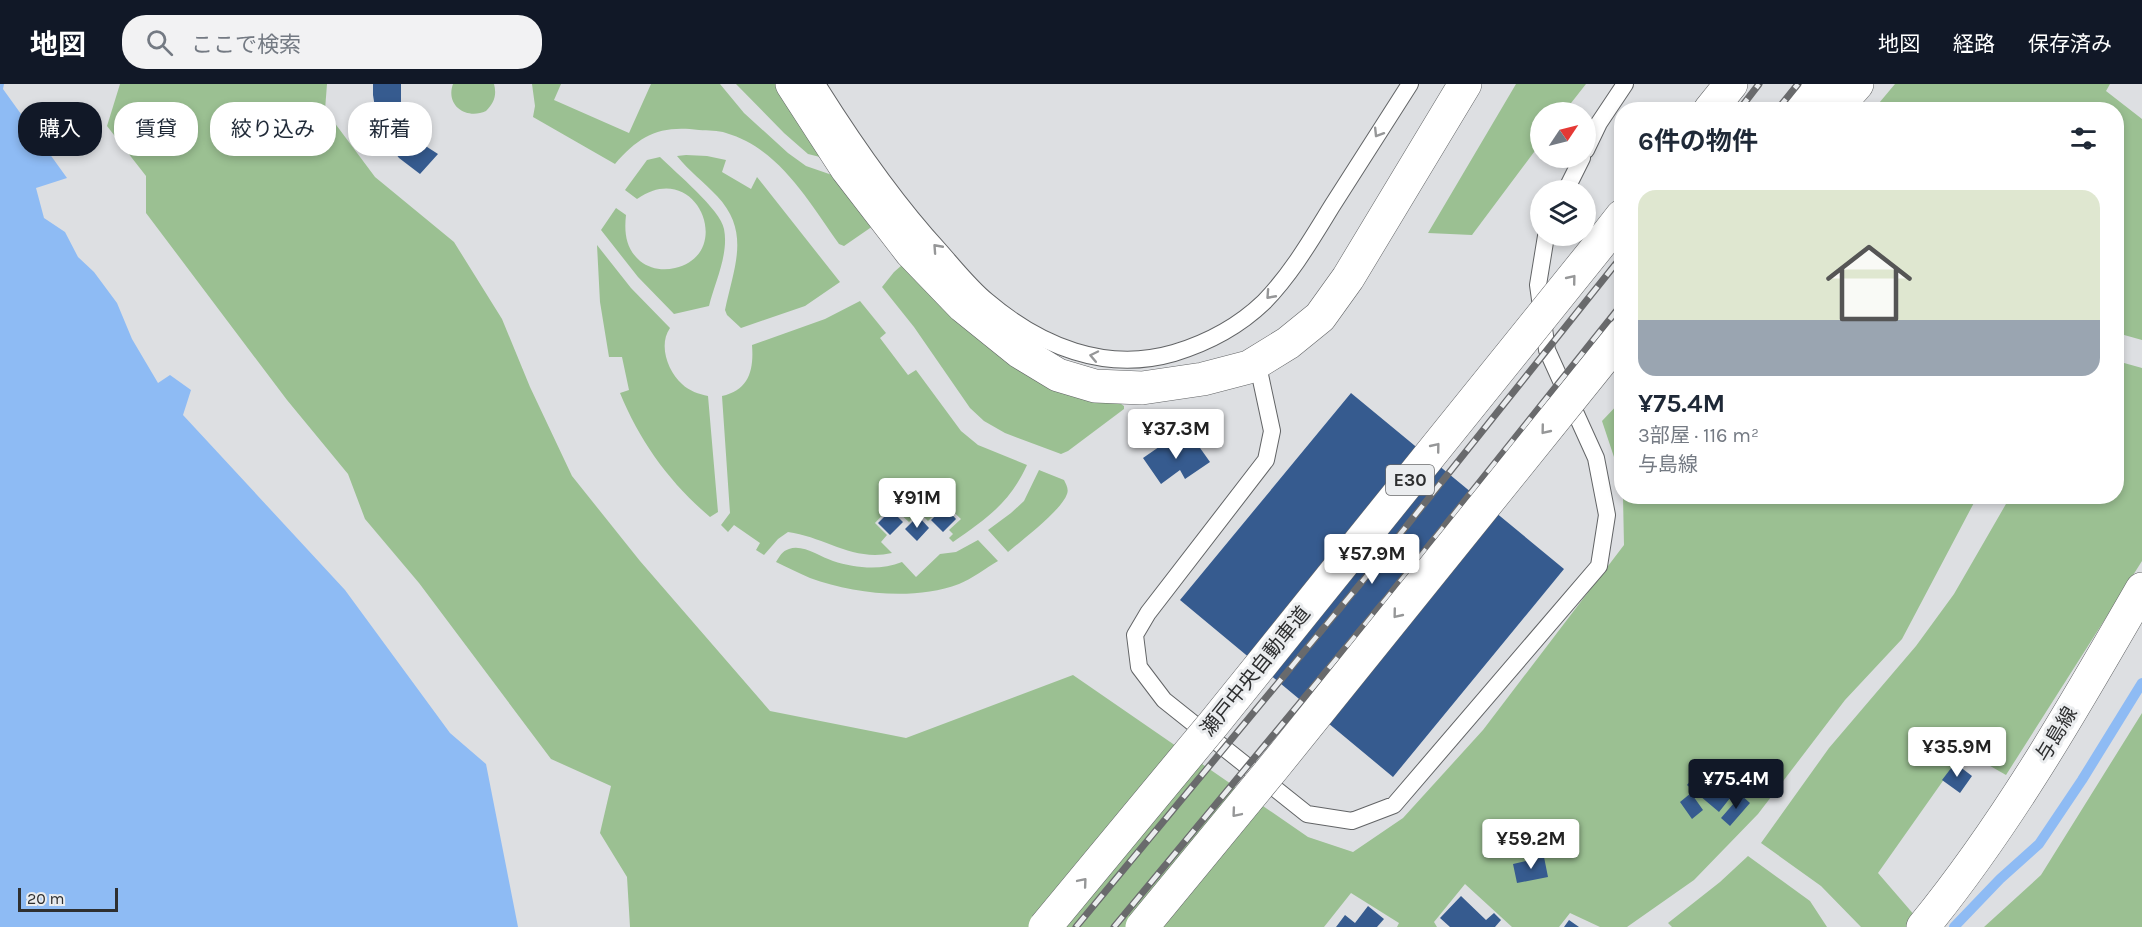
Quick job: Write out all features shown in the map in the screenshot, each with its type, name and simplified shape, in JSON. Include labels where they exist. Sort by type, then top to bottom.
[{"type":"main road","points":[[792,84],[847,169],[911,252],[963,306],[1020,352],[1058,375],[1095,386],[1142,388],[1203,380],[1248,367],[1288,343],[1320,317],[1348,278],[1465,84]]},
{"type":"main road","points":[[1710,102],[1723,84]]},
{"type":"main road","points":[[1716,102],[1731,84]]},
{"type":"main road","points":[[1807,102],[1821,84]]},
{"type":"main road","points":[[1841,102],[1857,84]]},
{"type":"main road","name":"瀬戸中央自動車道","points":[[1046,927],[1614,226]]},
{"type":"main road","points":[[1142,927],[1614,345]]},
{"type":"main road","name":"与島線","points":[[1923,927],[1958,884],[2046,751],[2141,594]]},
{"type":"lane","points":[[817,84],[875,173],[915,225],[985,300],[1018,325],[1052,344],[1117,361],[1158,357],[1196,346],[1234,326],[1262,303],[1290,272],[1410,84]]},
{"type":"lane","points":[[1596,129],[1625,84]]},
{"type":"lane","points":[[1257,361],[1272,431],[1266,460],[1148,613],[1135,636],[1139,667],[1164,700],[1307,814],[1352,821],[1394,805],[1599,566],[1607,515],[1596,458],[1547,350],[1538,285],[1544,246]]},
{"type":"green space","points":[[120,84],[327,84],[326,102],[210,102],[210,156],[336,156],[336,125],[348,141],[348,156],[359,156],[375,177],[454,242],[502,319],[530,387],[572,476],[640,561],[770,711],[906,738],[1073,675],[1308,837],[1353,852],[1403,818],[1483,730],[1624,545],[1623,504],[1973,504],[1902,639],[1845,700],[1758,814],[1694,880],[1627,927],[1600,927],[1570,913],[1559,927],[1512,927],[1465,884],[1434,922],[1437,927],[1397,927],[1399,923],[1351,893],[1324,927],[630,927],[627,877],[600,833],[611,786],[551,759],[419,583],[365,519],[348,474],[287,400],[146,213],[146,176],[130,156],[198,156],[198,102],[114,102]]},
{"type":"green space","points":[[453,84],[494,84],[493,102],[486,111],[472,114],[465,112],[455,105],[452,99]]},
{"type":"green space","points":[[532,84],[561,84],[554,100],[629,133],[651,84],[720,84],[744,113],[788,153],[806,166],[835,176],[873,226],[844,246],[839,244],[804,194],[777,164],[745,140],[723,132],[685,129],[662,131],[642,139],[615,164],[533,117],[535,106]]},
{"type":"green space","points":[[736,84],[779,84],[824,158],[808,154]]},
{"type":"green space","points":[[1516,84],[1586,84],[1572,102],[1530,102],[1530,157],[1472,235],[1428,233]]},
{"type":"green space","points":[[1895,84],[2110,84],[2106,91],[2120,102],[1880,102]]},
{"type":"green space","points":[[114,103],[114,135],[107,126]]},
{"type":"green space","points":[[2124,105],[2142,119],[2142,340],[2124,335]]},
{"type":"green space","points":[[677,156],[726,160],[722,172],[751,189],[757,177],[840,282],[805,306],[741,328],[727,315],[725,310],[737,250],[734,223],[717,196]]},
{"type":"green space","points":[[660,157],[715,212],[724,229],[725,239],[721,268],[709,306],[674,314],[638,277],[601,230],[616,208],[626,215],[625,228],[629,246],[644,264],[657,269],[670,269],[693,259],[703,245],[706,229],[701,212],[691,199],[677,190],[658,189],[637,199],[625,190],[647,160]]},
{"type":"green space","points":[[597,245],[631,288],[670,328],[665,342],[666,358],[677,379],[691,390],[708,396],[718,512],[710,517],[669,476],[658,461],[637,428],[620,393],[629,390],[622,357],[609,357],[600,302]]},
{"type":"green space","points":[[909,259],[1124,406],[1124,409],[1061,454],[1005,433],[984,421],[970,408],[914,327],[882,287]]},
{"type":"green space","points":[[860,301],[886,333],[880,338],[908,375],[916,370],[961,431],[978,445],[1027,465],[1005,500],[987,517],[953,542],[949,538],[953,534],[949,530],[961,519],[945,504],[928,521],[919,512],[909,522],[891,506],[875,523],[887,535],[881,542],[892,553],[878,555],[852,552],[788,532],[778,539],[764,555],[756,550],[760,543],[734,525],[728,532],[721,525],[730,513],[722,396],[738,389],[748,378],[752,363],[752,345],[825,319]]},
{"type":"green space","points":[[2124,363],[2142,368],[2142,561],[2006,775],[1964,751],[1878,873],[1916,917],[1909,927],[1861,927],[1821,886],[1761,843],[1829,748],[1916,646],[1954,594],[2006,504],[2124,504]]},
{"type":"green space","points":[[1614,408],[1614,457],[1602,421]]},
{"type":"green space","points":[[1039,470],[1064,480],[1067,494],[1049,517],[1008,552],[988,530],[1024,501]]},
{"type":"green space","points":[[978,540],[998,561],[959,584],[923,592],[884,593],[846,588],[810,578],[776,562],[785,551],[800,548],[833,561],[859,567],[885,567],[902,562],[916,577],[940,554],[956,552]]},
{"type":"green space","points":[[2142,713],[2142,927],[1984,927],[2041,875]]},
{"type":"green space","points":[[1748,856],[1810,901],[1827,927],[1672,927],[1668,923],[1720,882]]},
{"type":"water","points":[[0,84],[4,84],[3,89],[18,110],[18,156],[51,156],[67,178],[36,188],[44,218],[65,232],[78,257],[94,272],[117,303],[132,339],[158,383],[170,375],[191,390],[183,415],[345,590],[450,733],[486,764],[518,927],[0,927]]},
{"type":"building","points":[[373,84],[401,84],[401,102],[374,102]]},
{"type":"building","points":[[432,150],[438,154],[420,174],[397,156],[432,156]]},
{"type":"building","points":[[1351,393],[1564,569],[1393,777],[1180,600]]},
{"type":"building","points":[[1193,438],[1210,462],[1185,479],[1180,470],[1161,484],[1143,458],[1169,440],[1176,450]]},
{"type":"building","points":[[945,507],[956,519],[943,532],[931,520]]},
{"type":"building","points":[[891,510],[903,522],[890,535],[878,523]]},
{"type":"building","points":[[918,516],[929,528],[917,541],[905,529]]},
{"type":"building","points":[[1707,761],[1738,788],[1719,812],[1687,785]]},
{"type":"building","points":[[1955,763],[1972,776],[1960,793],[1942,780]]},
{"type":"building","points":[[1691,793],[1703,810],[1692,819],[1680,802]]},
{"type":"building","points":[[1741,795],[1750,803],[1730,826],[1721,818]]},
{"type":"building","points":[[1544,857],[1548,877],[1517,883],[1513,864]]},
{"type":"building","points":[[1461,896],[1486,920],[1494,913],[1501,920],[1495,927],[1450,927],[1440,918]]},
{"type":"building","points":[[1368,906],[1384,919],[1377,927],[1336,927],[1345,915],[1355,923]]},
{"type":"building","points":[[1569,920],[1579,927],[1564,927]]},
{"type":"waterway","points":[[1954,927],[2000,879],[2039,844],[2142,683]]},
{"type":"railway","points":[[1745,102],[1759,84]]},
{"type":"railway","points":[[1783,102],[1798,84]]},
{"type":"railway","points":[[1076,927],[1365,578],[1614,266]]},
{"type":"railway","points":[[1114,927],[1387,598],[1614,314]]}]
